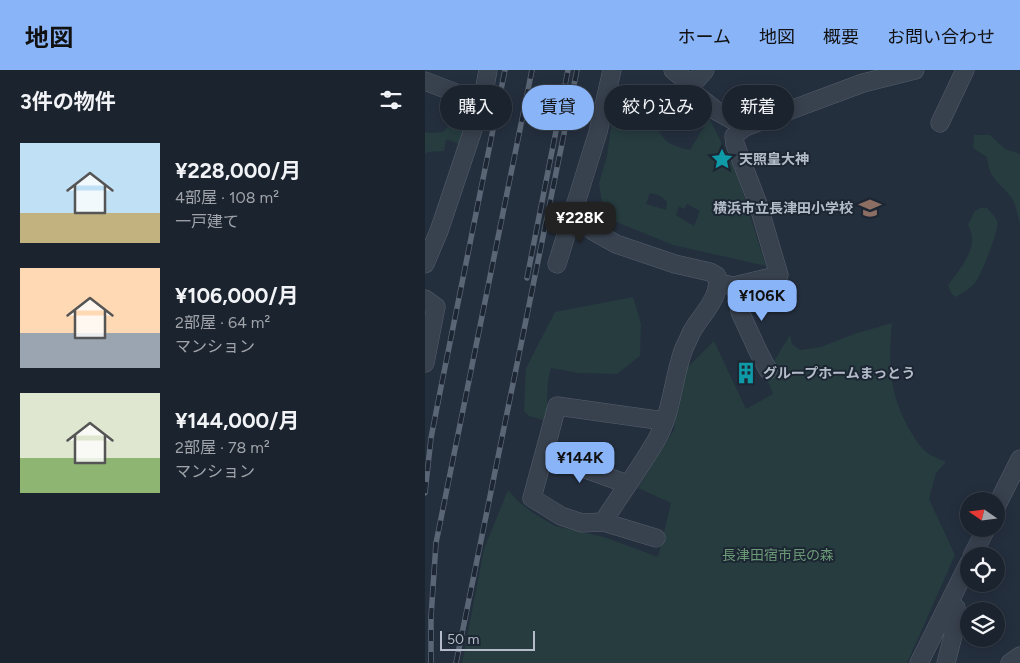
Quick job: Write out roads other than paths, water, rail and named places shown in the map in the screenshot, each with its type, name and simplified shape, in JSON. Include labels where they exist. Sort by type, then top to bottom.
[{"type":"street","points":[[485,85],[488,70]]},
{"type":"street","points":[[557,264],[598,132],[612,70]]},
{"type":"street","points":[[673,70],[692,85],[705,70]]},
{"type":"street","points":[[794,109],[863,83],[915,70]]},
{"type":"street","points":[[941,124],[965,70]]},
{"type":"street","points":[[425,80],[440,86]]},
{"type":"street","points":[[425,264],[432,229],[471,130]]},
{"type":"street","points":[[603,522],[657,438],[664,421],[683,351],[715,292],[727,284],[779,275],[758,204],[735,144],[734,136],[741,130]]},
{"type":"street","points":[[572,215],[593,231],[616,244],[675,264],[710,272],[717,276],[739,298],[740,312],[768,370]]},
{"type":"street","points":[[425,299],[436,307],[425,363]]},
{"type":"street","points":[[656,538],[603,522],[582,523],[561,516],[532,498],[557,406],[664,421]]},
{"type":"street","points":[[544,454],[627,484]]},
{"type":"street","points":[[1004,492],[1020,459]]},
{"type":"street","points":[[919,663],[960,581]]},
{"type":"street","points":[[946,663],[958,616],[956,608],[949,603]]},
{"type":"street","points":[[1010,663],[1020,656]]},
{"type":"railway","points":[[425,493],[431,438],[505,70]]},
{"type":"railway","points":[[431,663],[431,617],[436,543],[532,70]]},
{"type":"railway","points":[[527,278],[568,70]]},
{"type":"railway","points":[[456,663],[577,70]]},
{"type":"place","name":"天照皇大神","points":[[722,159]]},
{"type":"place","name":"横浜市立長津田小学校","points":[[870,208]]},
{"type":"place","name":"グループホームまっとう","points":[[746,373]]},
{"type":"park label","name":"長津田宿市民の森","points":[[778,555]]}]
